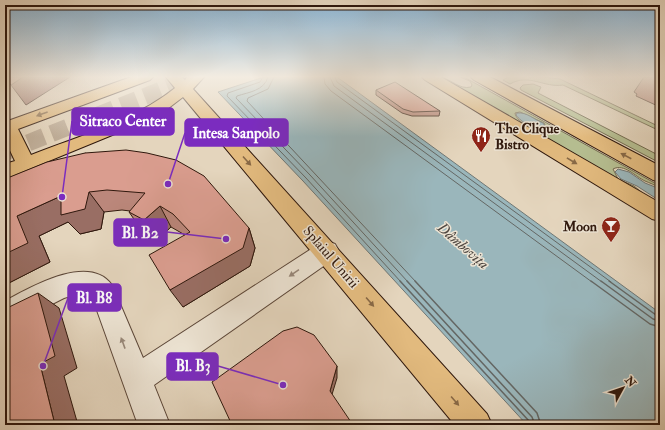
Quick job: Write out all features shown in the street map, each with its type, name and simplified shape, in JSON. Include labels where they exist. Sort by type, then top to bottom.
[{"type":"main road","points":[[26,164],[7,127],[90,97]]},
{"type":"main road","points":[[5,172],[136,120],[158,108],[169,97]]},
{"type":"main road","name":"Splaiul Unirii","points":[[198,97],[326,251],[476,425]]},
{"type":"main road","points":[[464,97],[660,213]]},
{"type":"main road","points":[[516,97],[660,175]]},
{"type":"street","points":[[136,380],[326,251]]},
{"type":"street","points":[[5,314],[63,286],[85,283],[95,285],[105,297],[154,425]]},
{"type":"green space","points":[[475,97],[500,97],[660,186],[660,188],[645,181],[626,169],[613,169],[618,179],[634,186],[645,195]],"holes":[[[520,112],[544,123],[547,129],[533,129],[519,120],[515,113]]]},
{"type":"green space","points":[[534,97],[546,97],[660,156],[660,163]]},
{"type":"green space","points":[[588,97],[598,97],[660,127],[660,131]]},
{"type":"water","name":"Dâmbovița","points":[[223,97],[364,97],[660,313],[660,425],[527,425],[303,181]]},
{"type":"water","points":[[517,113],[531,116],[543,123],[546,128],[538,129],[529,126],[516,115]]},
{"type":"water","points":[[618,169],[629,172],[645,183],[660,189],[660,201],[637,186],[621,179],[615,172]]},
{"type":"building","points":[[386,97],[418,97],[440,111],[413,112],[403,109]]},
{"type":"building","points":[[126,150],[176,160],[204,176],[249,228],[243,248],[170,290],[149,255],[190,232],[173,214],[160,206],[144,220],[129,212],[145,193],[107,190],[89,192],[85,209],[61,215],[61,196],[17,216],[28,243],[5,254],[5,179],[47,162],[85,153]]},
{"type":"building","points":[[38,293],[55,356],[40,364],[55,425],[5,425],[5,309]]},
{"type":"building","points":[[297,327],[314,335],[337,366],[330,391],[353,425],[232,425],[212,382],[283,331]]},
{"type":"tunnel","points":[[5,152],[143,97]]},
{"type":"place","name":"The Clique Bistro","points":[[481,153]]},
{"type":"place","name":"Intesa Sanpolo","points":[[168,184]]},
{"type":"place","name":"Sitraco Center","points":[[62,197]]},
{"type":"place","name":"Bl. B2","points":[[226,239]]},
{"type":"place","name":"Moon","points":[[611,243]]},
{"type":"place","name":"Bl. B8","points":[[43,366]]},
{"type":"place","name":"Bl. B3","points":[[283,385]]}]
